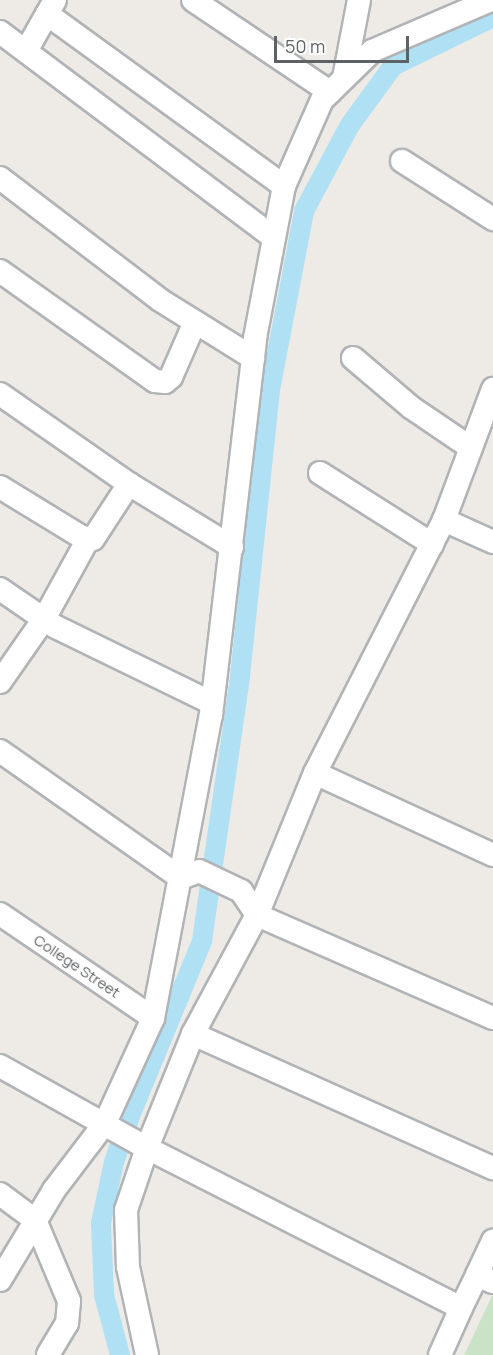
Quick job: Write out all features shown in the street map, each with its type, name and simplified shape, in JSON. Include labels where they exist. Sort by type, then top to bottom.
[{"type":"street","points":[[193,0],[337,85]]},
{"type":"street","points":[[337,85],[359,0]]},
{"type":"street","points":[[0,1280],[35,1220],[108,1125],[153,1018],[190,875],[232,547],[253,358],[272,236],[284,186],[322,100],[372,51],[457,17],[491,0]]},
{"type":"street","points":[[26,51],[51,7],[284,186]]},
{"type":"street","points":[[0,32],[272,236]]},
{"type":"street","points":[[402,161],[493,219]]},
{"type":"street","points":[[0,178],[160,300],[253,358]]},
{"type":"street","points":[[0,271],[155,381],[165,382],[171,377],[195,322]]},
{"type":"street","points":[[353,358],[412,408],[471,448]]},
{"type":"street","points":[[147,1355],[128,1267],[126,1210],[143,1145],[193,1034],[257,915],[315,773],[444,520],[493,389]]},
{"type":"street","points":[[0,394],[129,484],[232,547]]},
{"type":"street","points":[[321,473],[432,544]]},
{"type":"street","points":[[0,682],[44,619],[88,539],[98,536],[129,484]]},
{"type":"street","points":[[0,487],[88,539]]},
{"type":"street","points":[[444,520],[493,542]]},
{"type":"street","points":[[0,589],[44,619],[212,703]]},
{"type":"street","points":[[0,752],[190,875],[241,891],[257,915],[493,1018]]},
{"type":"street","points":[[315,773],[493,855]]},
{"type":"street","name":"College Street","points":[[0,914],[153,1018]]},
{"type":"street","points":[[193,1034],[493,1168]]},
{"type":"street","points":[[0,1066],[143,1145],[461,1308]]},
{"type":"street","points":[[0,1194],[35,1220],[69,1300],[67,1323],[49,1354]]},
{"type":"street","points":[[440,1355],[461,1308],[485,1279],[493,1240]]},
{"type":"green space","points":[[493,1294],[493,1355],[464,1355]]},
{"type":"waterway","points":[[120,1355],[104,1295],[101,1223],[114,1162],[130,1116],[202,941],[240,676],[270,390],[304,211],[350,125],[393,66],[493,17]]}]
